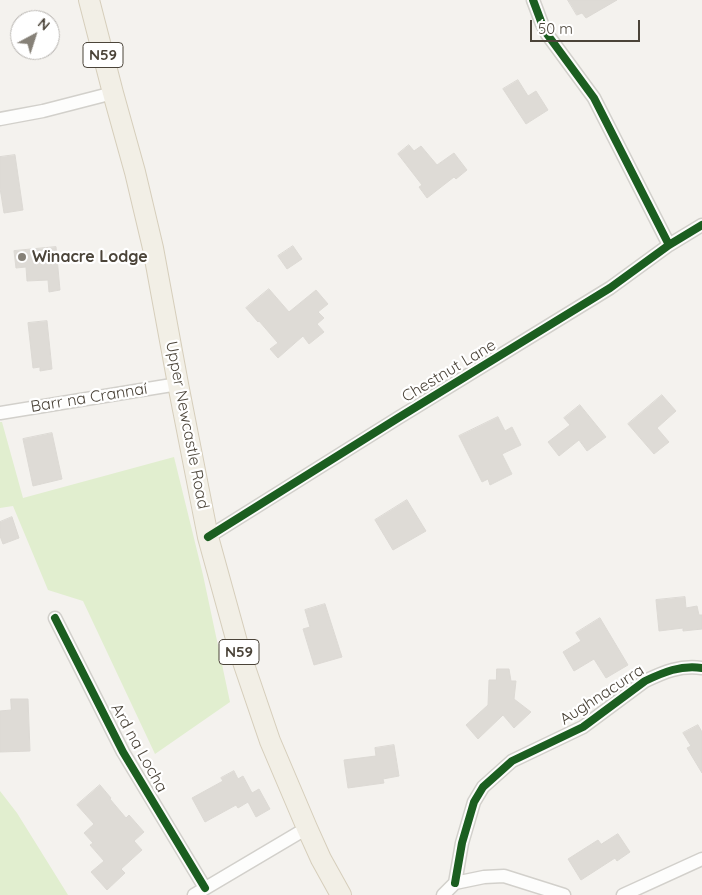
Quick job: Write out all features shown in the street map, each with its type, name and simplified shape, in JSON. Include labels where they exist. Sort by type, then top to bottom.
[{"type":"main road","name":"Upper Newcastle Road","points":[[89,0],[135,172],[153,248],[208,537],[240,653],[270,741],[321,859],[342,895]]},
{"type":"street","points":[[534,0],[547,34],[594,98],[669,245]]},
{"type":"street","points":[[0,119],[43,111],[113,93]]},
{"type":"street","name":"Chestnut Lane","points":[[208,537],[610,288],[669,245],[702,225]]},
{"type":"street","name":"Barr na Crannaí","points":[[0,413],[178,384]]},
{"type":"street","name":"Ard na Locha","points":[[55,618],[123,752],[205,888]]},
{"type":"street","name":"Aughnacurra","points":[[455,883],[462,843],[474,802],[483,787],[505,767],[512,761],[583,727],[645,681],[675,669],[702,668]]},
{"type":"street","points":[[194,895],[307,828]]},
{"type":"street","points":[[623,895],[702,859]]},
{"type":"street","points":[[443,895],[455,883],[484,876],[504,876],[564,895]]},
{"type":"green space","points":[[0,422],[2,422],[23,498],[174,457],[203,575],[230,702],[155,754],[83,601],[48,590],[13,506],[0,508]]},
{"type":"green space","points":[[0,791],[17,813],[68,895],[0,895]]},
{"type":"building","points":[[568,0],[617,0],[586,18],[582,13],[577,15]]},
{"type":"building","points":[[518,80],[528,96],[536,91],[548,110],[526,124],[503,89]]},
{"type":"building","points":[[409,145],[414,151],[421,146],[437,165],[454,153],[467,170],[456,179],[454,177],[427,198],[419,187],[422,185],[398,154]]},
{"type":"building","points":[[15,155],[23,210],[4,213],[0,188],[0,157]]},
{"type":"building","points":[[293,246],[302,259],[287,269],[278,256]]},
{"type":"building","points":[[56,247],[60,290],[49,292],[48,280],[27,281],[26,267],[16,268],[14,251]]},
{"type":"building","points":[[269,289],[289,312],[316,290],[328,304],[318,312],[324,318],[317,324],[324,332],[309,344],[303,336],[278,358],[270,349],[278,343],[246,308]]},
{"type":"building","points":[[47,321],[52,369],[40,371],[40,367],[33,368],[28,323]]},
{"type":"building","points":[[662,395],[676,411],[657,428],[669,442],[654,454],[628,424]]},
{"type":"building","points":[[580,405],[606,437],[587,451],[579,440],[559,456],[548,442],[570,425],[564,418]]},
{"type":"building","points":[[498,417],[505,431],[512,427],[521,445],[502,454],[512,474],[490,485],[488,479],[482,482],[459,436]]},
{"type":"building","points":[[52,433],[62,479],[33,486],[23,439]]},
{"type":"building","points":[[407,500],[426,531],[393,550],[375,520]]},
{"type":"building","points":[[12,517],[19,538],[3,544],[0,536],[0,522]]},
{"type":"building","points":[[685,597],[686,608],[697,606],[699,615],[702,615],[702,629],[683,631],[683,628],[659,631],[656,600]]},
{"type":"building","points":[[325,604],[342,657],[314,665],[303,629],[310,627],[305,610]]},
{"type":"building","points":[[600,618],[628,665],[606,678],[594,659],[574,671],[563,652],[581,641],[576,633]]},
{"type":"building","points":[[497,669],[509,669],[511,681],[516,681],[514,699],[531,712],[514,728],[503,715],[478,739],[466,725],[488,705],[489,680],[496,680]]},
{"type":"building","points":[[11,699],[28,699],[30,751],[0,752],[0,711],[11,710]]},
{"type":"building","points":[[698,725],[702,732],[702,773],[687,748],[691,746],[683,733]]},
{"type":"building","points":[[394,745],[399,776],[383,779],[384,783],[348,788],[344,760],[376,756],[375,748]]},
{"type":"building","points":[[234,771],[238,779],[243,776],[252,793],[259,789],[270,809],[256,817],[248,802],[238,808],[236,805],[205,822],[192,798],[223,781],[221,778]]},
{"type":"building","points":[[100,785],[126,818],[129,815],[144,832],[134,841],[142,850],[121,869],[125,873],[107,890],[91,872],[104,861],[90,845],[93,843],[84,833],[94,824],[77,805]]},
{"type":"building","points":[[618,834],[630,852],[617,861],[615,858],[581,880],[568,859],[598,840],[601,844]]},
{"type":"cycle path","points":[[533,0],[547,34],[594,98],[669,245]]},
{"type":"cycle path","points":[[208,537],[610,288],[669,245],[702,225]]},
{"type":"cycle path","points":[[55,618],[123,752],[205,888]]},
{"type":"cycle path","points":[[455,883],[462,843],[474,802],[483,787],[512,761],[583,727],[645,681],[672,670],[694,667],[702,668]]},
{"type":"place","name":"Winacre Lodge","points":[[22,257]]}]
